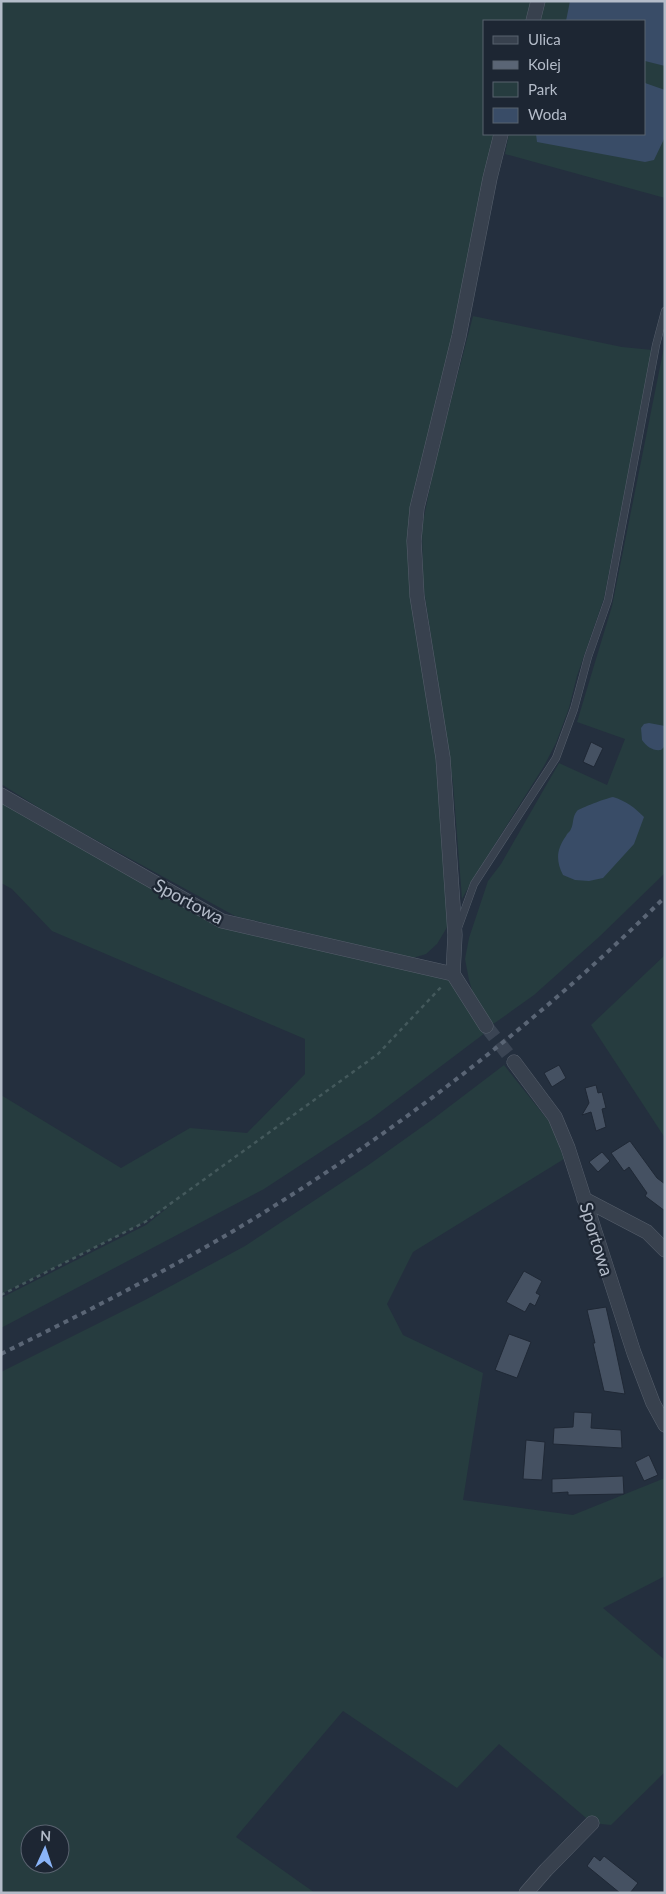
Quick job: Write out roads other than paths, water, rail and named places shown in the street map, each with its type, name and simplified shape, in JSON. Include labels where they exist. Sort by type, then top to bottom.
[{"type":"street","points":[[533,20],[538,1]]},
{"type":"street","points":[[486,1026],[453,974],[455,935],[443,758],[417,596],[414,541],[417,508],[459,336],[490,178],[501,135]]},
{"type":"street","name":"Sportowa","points":[[1,795],[222,921],[453,974]]},
{"type":"street","name":"Sportowa","points":[[514,1062],[555,1117],[568,1148],[634,1353],[652,1403],[665,1425]]},
{"type":"street","points":[[584,1199],[647,1232],[665,1250]]},
{"type":"street","points":[[526,1893],[592,1823]]},
{"type":"lane","points":[[455,935],[474,884],[556,758],[574,709],[588,657],[608,600],[656,345],[665,311]]},
{"type":"water","points":[[570,1],[665,2],[665,66],[646,61],[646,20],[566,20]]},
{"type":"water","points":[[646,83],[665,90],[665,137],[654,160],[645,162],[537,142],[536,135],[646,135]]},
{"type":"water","points":[[644,724],[665,726],[665,746],[661,750],[650,748],[642,740],[641,728]]},
{"type":"water","points":[[613,797],[630,805],[644,817],[634,844],[603,878],[589,881],[575,880],[563,875],[558,856],[560,846],[571,829],[575,813],[583,808]]},
{"type":"tunnel","points":[[486,1026],[514,1062]]},
{"type":"railway","points":[[1,1354],[206,1247],[350,1157],[514,1034],[566,990],[665,897]]}]
